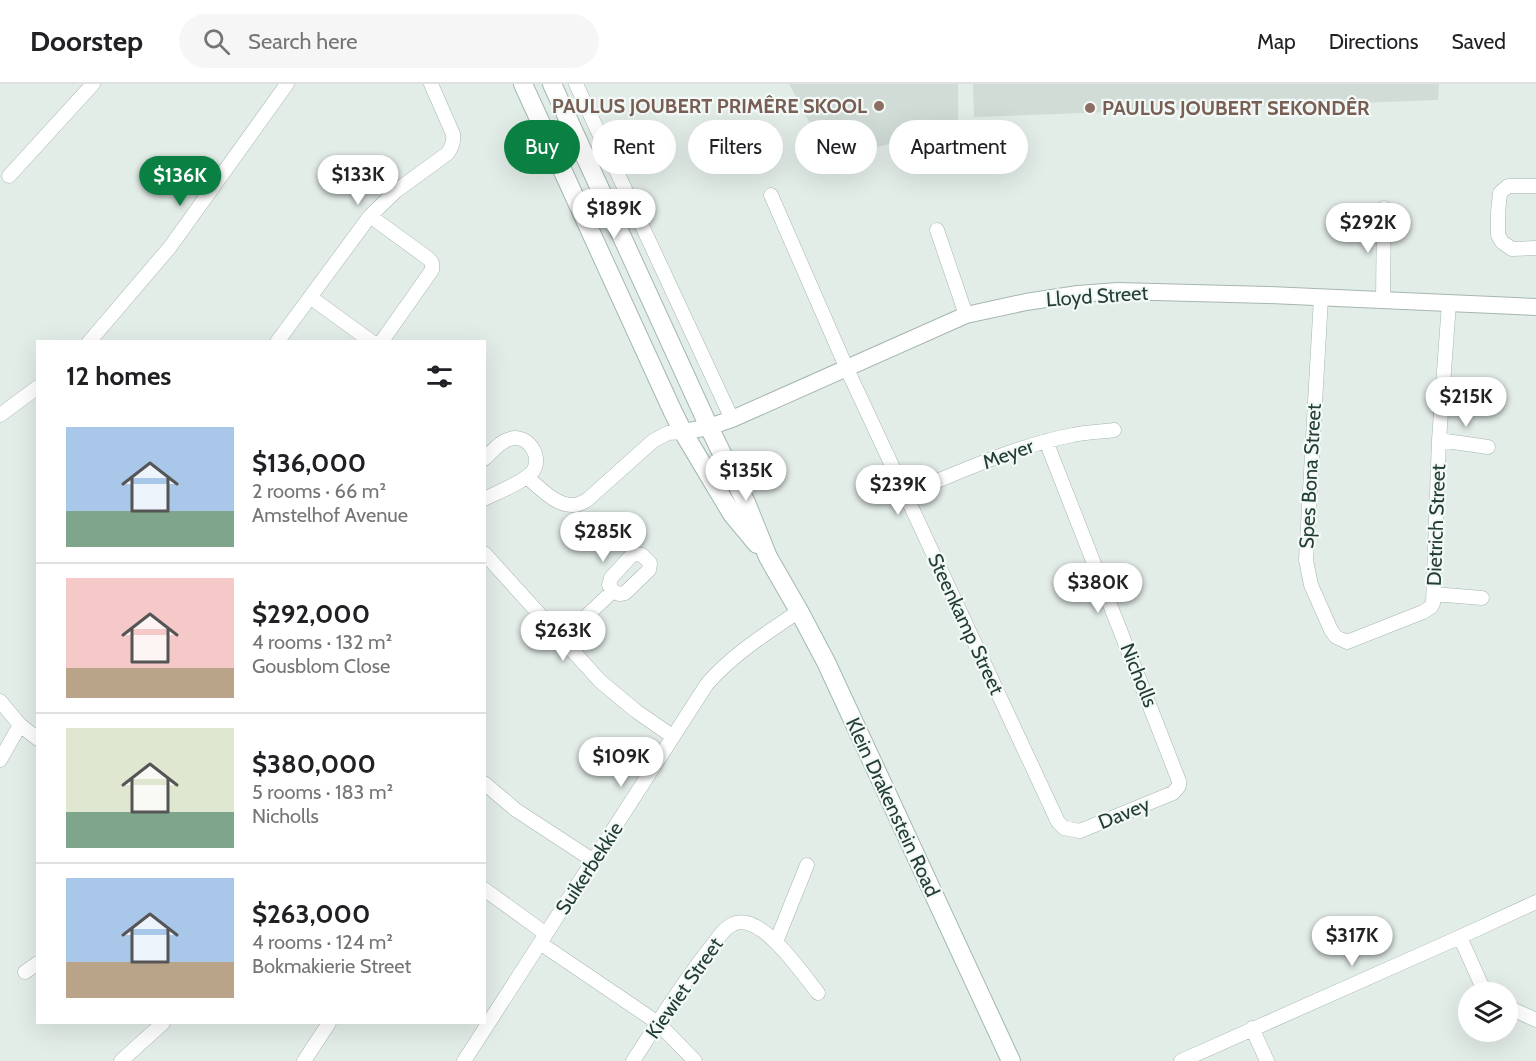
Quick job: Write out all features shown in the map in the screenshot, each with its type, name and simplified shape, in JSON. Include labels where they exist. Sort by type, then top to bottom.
[{"type":"main road","name":"Klein Drakenstein Road","points":[[523,84],[670,408],[732,514],[768,557]]},
{"type":"main road","name":"Klein Drakenstein Road","points":[[552,84],[747,506],[768,557],[800,611],[836,684],[1011,1061]]},
{"type":"street","points":[[9,176],[93,84]]},
{"type":"street","points":[[92,340],[170,247],[287,84]]},
{"type":"street","points":[[278,340],[370,216],[396,191],[440,160],[452,147],[453,134],[431,84]]},
{"type":"street","points":[[576,84],[732,419]]},
{"type":"street","points":[[1536,186],[1508,186],[1500,193],[1498,236],[1512,249],[1536,248]]},
{"type":"street","name":"Steenkamp Street","points":[[771,195],[848,369],[1058,822]]},
{"type":"street","points":[[1383,300],[1384,208]]},
{"type":"street","points":[[370,216],[429,260],[433,266],[383,340]]},
{"type":"street","points":[[937,230],[966,315]]},
{"type":"street","name":"Lloyd Street","points":[[683,432],[709,427],[732,419],[966,315],[1078,294],[1118,291],[1536,307]]},
{"type":"street","points":[[310,297],[369,340]]},
{"type":"street","name":"Spes Bona Street","points":[[1320,298],[1306,560],[1311,585],[1331,630],[1336,637],[1347,642],[1424,612],[1431,607],[1434,598]]},
{"type":"street","name":"Dietrich Street","points":[[1434,598],[1439,440],[1449,303]]},
{"type":"street","points":[[0,399],[6,411],[36,388]]},
{"type":"street","name":"Meyer","points":[[906,494],[995,458],[1046,441],[1075,434],[1114,430]]},
{"type":"street","points":[[527,477],[550,496],[563,503],[572,506],[579,504],[587,500],[653,441],[668,433],[683,432]]},
{"type":"street","points":[[486,456],[513,437],[530,445],[537,459],[534,471],[527,477],[486,498]]},
{"type":"street","points":[[1439,440],[1488,447]]},
{"type":"street","name":"Nicholls","points":[[1046,441],[1178,776]]},
{"type":"street","points":[[486,555],[600,681],[615,695],[672,736]]},
{"type":"street","points":[[563,638],[613,591]]},
{"type":"street","points":[[1434,598],[1482,598]]},
{"type":"street","name":"Suikerbekkie","points":[[489,1011],[543,939],[707,684],[720,668],[739,653],[800,611]]},
{"type":"street","points":[[0,701],[20,725],[36,737]]},
{"type":"street","points":[[0,760],[20,725]]},
{"type":"street","name":"Davey","points":[[1058,822],[1065,828],[1080,831],[1173,793],[1179,786],[1178,776]]},
{"type":"street","points":[[486,785],[516,810],[594,861]]},
{"type":"street","points":[[776,942],[807,865]]},
{"type":"street","points":[[486,891],[543,939],[658,1023],[695,1061]]},
{"type":"street","points":[[1180,1061],[1536,902]]},
{"type":"street","name":"Kiewiet Street","points":[[633,1061],[691,971],[723,932],[733,924],[748,923],[776,942],[818,993]]},
{"type":"street","points":[[1460,937],[1480,982]]},
{"type":"street","points":[[25,972],[36,964]]},
{"type":"street","points":[[1518,1012],[1536,1020]]},
{"type":"street","points":[[121,1061],[162,1024]]},
{"type":"street","points":[[304,1061],[328,1024]]},
{"type":"street","name":"Suikerbekkie","points":[[464,1061],[482,1024]]},
{"type":"street","points":[[1252,1028],[1267,1061]]},
{"type":"shaded area","name":"PAULUS JOUBERT PRIMÊRE SKOOL","points":[[789,84],[958,84],[958,120],[889,120],[889,144],[877,147],[877,120],[808,120]]},
{"type":"shaded area","name":"PAULUS JOUBERT SEKONDÊR","points":[[973,84],[1439,84],[1438,100],[974,117]]},
{"type":"place","name":"PAULUS JOUBERT PRIMÊRE SKOOL","points":[[879,106]]},
{"type":"place","name":"PAULUS JOUBERT SEKONDÊR","points":[[1090,108]]}]
